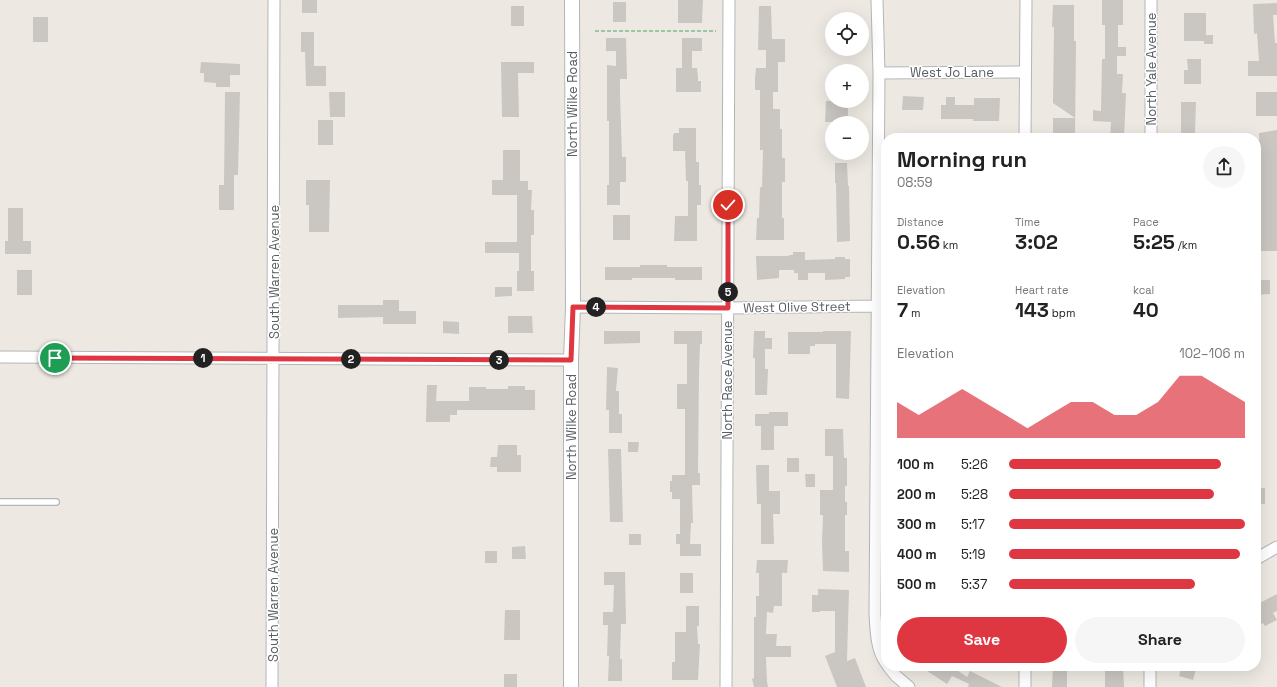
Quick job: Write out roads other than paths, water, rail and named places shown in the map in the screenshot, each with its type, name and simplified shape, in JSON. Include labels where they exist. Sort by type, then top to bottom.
[{"type":"street","name":"South Warren Avenue","points":[[272,687],[274,0]]},
{"type":"street","name":"North Wilke Road","points":[[571,687],[571,360],[573,307],[572,0]]},
{"type":"street","name":"North Race Avenue","points":[[726,687],[729,0]]},
{"type":"street","points":[[877,0],[879,72],[875,613],[878,642],[881,653]]},
{"type":"street","points":[[1026,0],[1026,133]]},
{"type":"street","name":"North Yale Avenue","points":[[1151,0],[1151,133]]},
{"type":"street","name":"West Jo Lane","points":[[879,72],[1025,72]]},
{"type":"street","name":"West Olive Street","points":[[573,307],[728,308],[877,306]]},
{"type":"street","points":[[0,357],[571,360]]},
{"type":"street","points":[[1261,556],[1277,547]]},
{"type":"street","points":[[892,671],[909,687]]},
{"type":"street","points":[[1025,687],[1026,671]]},
{"type":"street","points":[[1150,671],[1150,687]]},
{"type":"lane","points":[[0,502],[56,502]]}]
